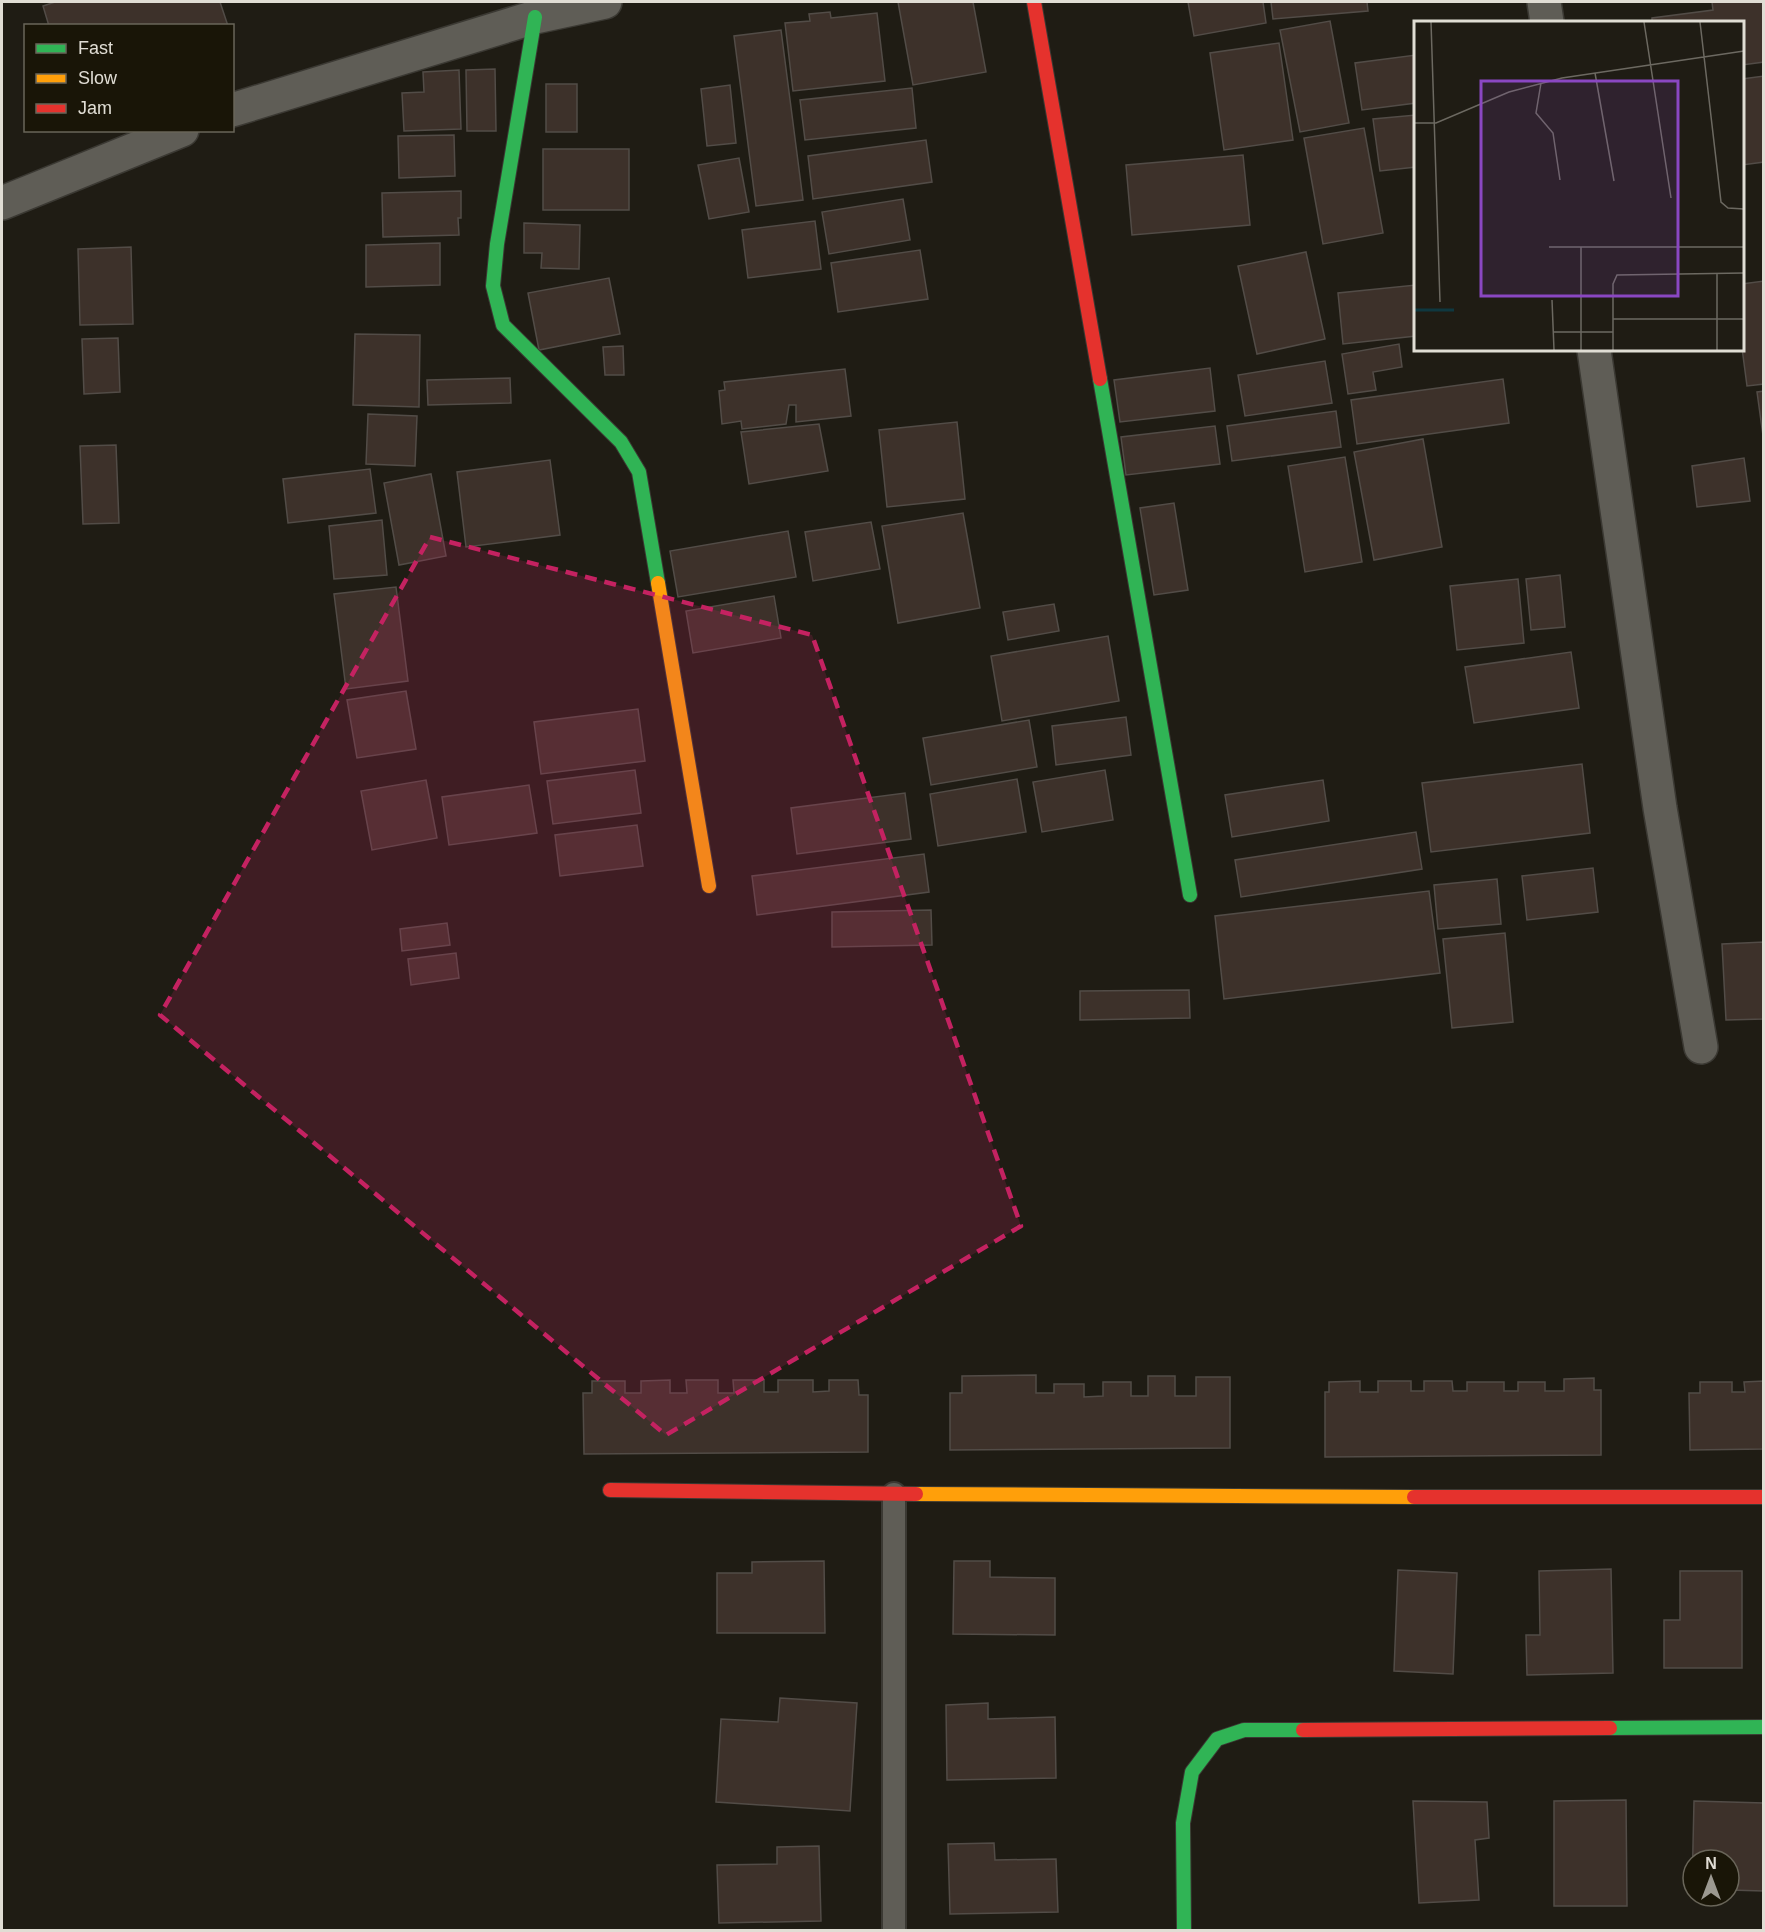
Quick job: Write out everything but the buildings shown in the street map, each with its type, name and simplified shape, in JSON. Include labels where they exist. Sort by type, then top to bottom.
[{"type":"street","points":[[234,109],[535,17],[605,2]]},
{"type":"street","points":[[1034,2],[1190,895]]},
{"type":"street","points":[[1544,2],[1547,21]]},
{"type":"street","points":[[535,17],[497,244],[494,286],[503,325],[621,442],[639,472],[709,886]]},
{"type":"street","points":[[2,203],[177,132]]},
{"type":"street","points":[[1594,351],[1659,797],[1701,1047]]},
{"type":"street","points":[[610,1490],[1541,1498],[1764,1497]]},
{"type":"street","points":[[1184,1930],[1183,1822],[1192,1772],[1217,1739],[1244,1730],[1764,1727]]},
{"type":"lane","points":[[894,1494],[894,1930]]},
{"type":"highlighted area","points":[[430,537],[812,635],[1021,1226],[666,1435],[160,1015]]},
{"type":"traffic: fast","points":[[535,17],[497,244],[493,286],[503,325],[621,442],[639,472],[658,583]]},
{"type":"traffic: fast","points":[[1100,379],[1190,895]]},
{"type":"traffic: fast","points":[[1610,1728],[1764,1727]]},
{"type":"traffic: fast","points":[[1184,1930],[1183,1823],[1192,1772],[1217,1739],[1244,1730],[1303,1730]]},
{"type":"traffic: slow","points":[[658,583],[709,886]]},
{"type":"traffic: slow","points":[[916,1494],[1414,1497]]},
{"type":"traffic: jam","points":[[1034,2],[1100,379]]},
{"type":"traffic: jam","points":[[610,1490],[916,1494]]},
{"type":"traffic: jam","points":[[1414,1497],[1764,1497]]},
{"type":"traffic: jam","points":[[1303,1730],[1610,1728]]}]
